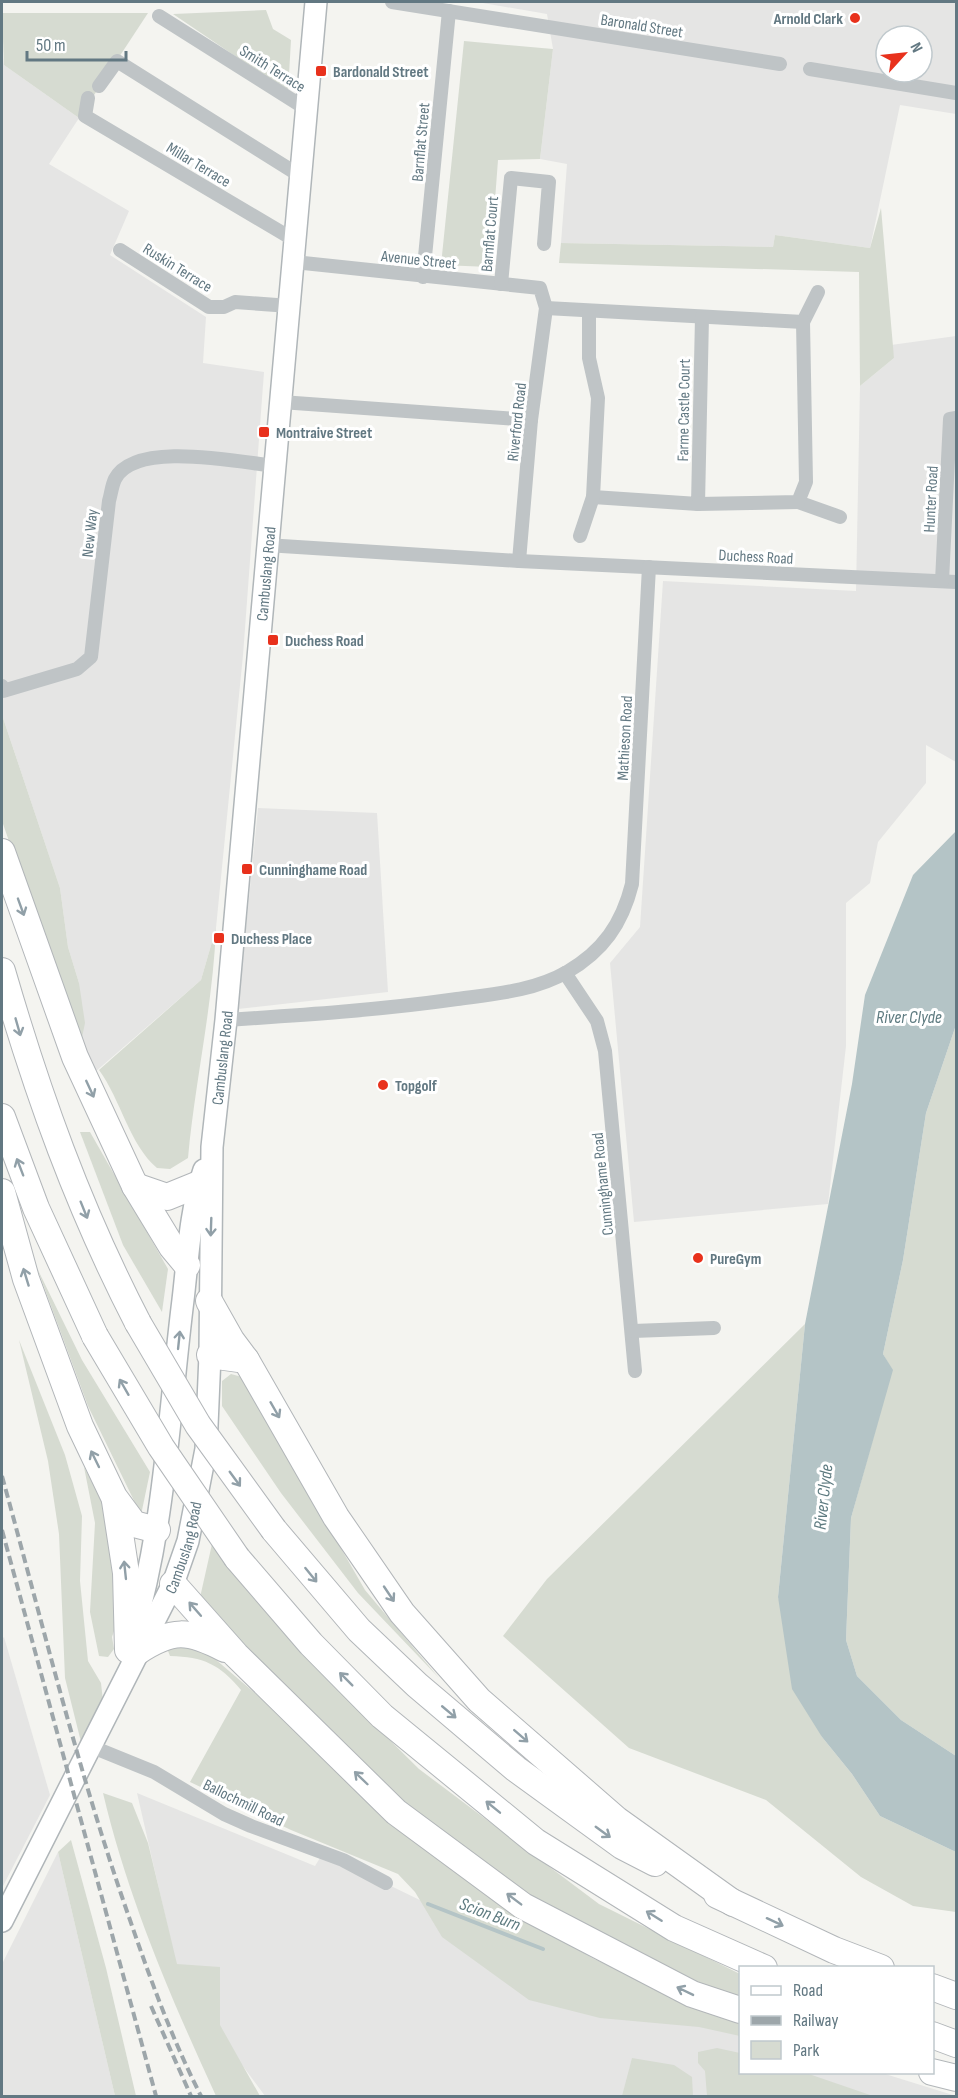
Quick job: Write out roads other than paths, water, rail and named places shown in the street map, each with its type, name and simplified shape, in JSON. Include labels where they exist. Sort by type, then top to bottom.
[{"type":"highway","points":[[2,852],[75,1057],[135,1186],[172,1247],[187,1265]]},
{"type":"highway","points":[[2,971],[42,1106],[93,1232],[138,1323],[198,1425],[274,1530],[359,1630],[417,1685],[516,1769],[622,1845],[733,1903],[834,1950],[876,1966]]},
{"type":"highway","points":[[2,1117],[40,1218],[95,1336],[160,1447],[237,1558],[311,1644],[382,1716],[536,1842],[674,1929],[759,1966]]},
{"type":"highway","points":[[135,1186],[167,1197],[199,1184]]},
{"type":"highway","points":[[2,1192],[26,1279],[57,1370],[80,1426],[114,1497],[134,1524],[156,1536]]},
{"type":"highway","points":[[209,1301],[231,1340],[246,1359],[336,1517],[402,1613],[479,1700],[617,1820],[733,1903]]},
{"type":"highway","points":[[210,1355],[246,1359]]},
{"type":"highway","points":[[114,1497],[126,1574],[133,1651],[171,1634],[184,1634],[197,1635],[236,1655]]},
{"type":"highway","points":[[173,1584],[236,1655],[396,1812],[523,1906],[692,1995],[739,2009]]},
{"type":"highway","points":[[934,1987],[957,1996]]},
{"type":"highway","points":[[934,2035],[957,2044]]},
{"type":"highway","points":[[934,2072],[957,2078]]},
{"type":"main road","name":"Cambuslang Road","points":[[2,1921],[120,1686],[133,1651],[173,1584],[188,1541],[206,1449],[210,1355],[212,1147],[226,1020],[266,545],[302,177],[316,2]]},
{"type":"main road","name":"Cambuslang Road","points":[[133,1651],[163,1496],[187,1265],[199,1184],[212,1147]]},
{"type":"main road","points":[[187,1265],[209,1301]]},
{"type":"main road","points":[[174,1389],[193,1361],[210,1355]]},
{"type":"main road","points":[[173,1584],[159,1561],[156,1536],[179,1515],[198,1491]]},
{"type":"street","name":"Baronald Street","points":[[392,2],[780,64]]},
{"type":"street","name":"Barnflat Street","points":[[423,277],[449,11]]},
{"type":"street","name":"Smith Terrace","points":[[159,16],[308,110]]},
{"type":"street","points":[[99,86],[117,62],[302,177]]},
{"type":"street","points":[[810,69],[957,93]]},
{"type":"street","name":"Millar Terrace","points":[[88,98],[85,116],[296,241]]},
{"type":"street","name":"Barnflat Court","points":[[501,284],[511,178],[549,182],[544,244]]},
{"type":"street","name":"Ruskin Terrace","points":[[120,250],[210,307],[224,307],[235,302],[290,306]]},
{"type":"street","name":"Avenue Street","points":[[294,262],[540,288]]},
{"type":"street","name":"Riverford Road","points":[[519,561],[531,420],[546,308],[540,288]]},
{"type":"street","points":[[798,502],[806,482],[803,322],[818,292]]},
{"type":"street","points":[[546,308],[803,322]]},
{"type":"street","points":[[580,536],[593,497],[598,398],[589,358],[589,312]]},
{"type":"street","name":"Farme Castle Court","points":[[698,504],[702,317]]},
{"type":"street","points":[[281,402],[531,420]]},
{"type":"street","name":"Hunter Road","points":[[942,581],[954,418]]},
{"type":"street","name":"New Way","points":[[2,686],[3,691],[77,669],[91,657],[109,501],[116,477],[130,465],[138,459],[164,455],[275,466]]},
{"type":"street","points":[[593,497],[698,504],[798,502],[840,517]]},
{"type":"street","name":"Duchess Road","points":[[266,545],[519,561],[957,582]]},
{"type":"street","name":"Mathieson Road","points":[[565,973],[598,947],[615,929],[626,910],[632,884],[649,567]]},
{"type":"street","points":[[226,1020],[356,1011],[470,997],[519,990],[565,973]]},
{"type":"street","name":"Cunninghame Road","points":[[565,973],[597,1021],[605,1051],[635,1371]]},
{"type":"street","points":[[633,1331],[714,1328]]},
{"type":"street","name":"Ballochmill Road","points":[[90,1746],[154,1772],[224,1814],[257,1829],[343,1860],[386,1883]]},
{"type":"water","name":"River Clyde","points":[[956,831],[956,1025],[926,1113],[903,1260],[883,1354],[893,1370],[851,1518],[846,1640],[857,1676],[901,1720],[956,1756],[956,1852],[880,1816],[852,1774],[822,1737],[792,1689],[778,1597],[805,1324],[852,1084],[865,995],[913,875]]},
{"type":"waterway","name":"Scion Burn","points":[[428,1904],[543,1949]]},
{"type":"railway","points":[[2,1476],[94,1810],[162,2010],[201,2096]]},
{"type":"railway","points":[[2,1530],[156,2096]]},
{"type":"railway","points":[[151,2006],[191,2096]]},
{"type":"place","name":"Arnold Clark","points":[[855,18]]},
{"type":"place","name":"Bardonald Street","points":[[321,71]]},
{"type":"place","name":"Montraive Street","points":[[264,432]]},
{"type":"place","name":"Duchess Road","points":[[273,640]]},
{"type":"place","name":"Cunninghame Road","points":[[247,869]]},
{"type":"place","name":"Duchess Place","points":[[219,938]]},
{"type":"place","name":"Topgolf","points":[[383,1085]]},
{"type":"place","name":"PureGym","points":[[698,1258]]}]
